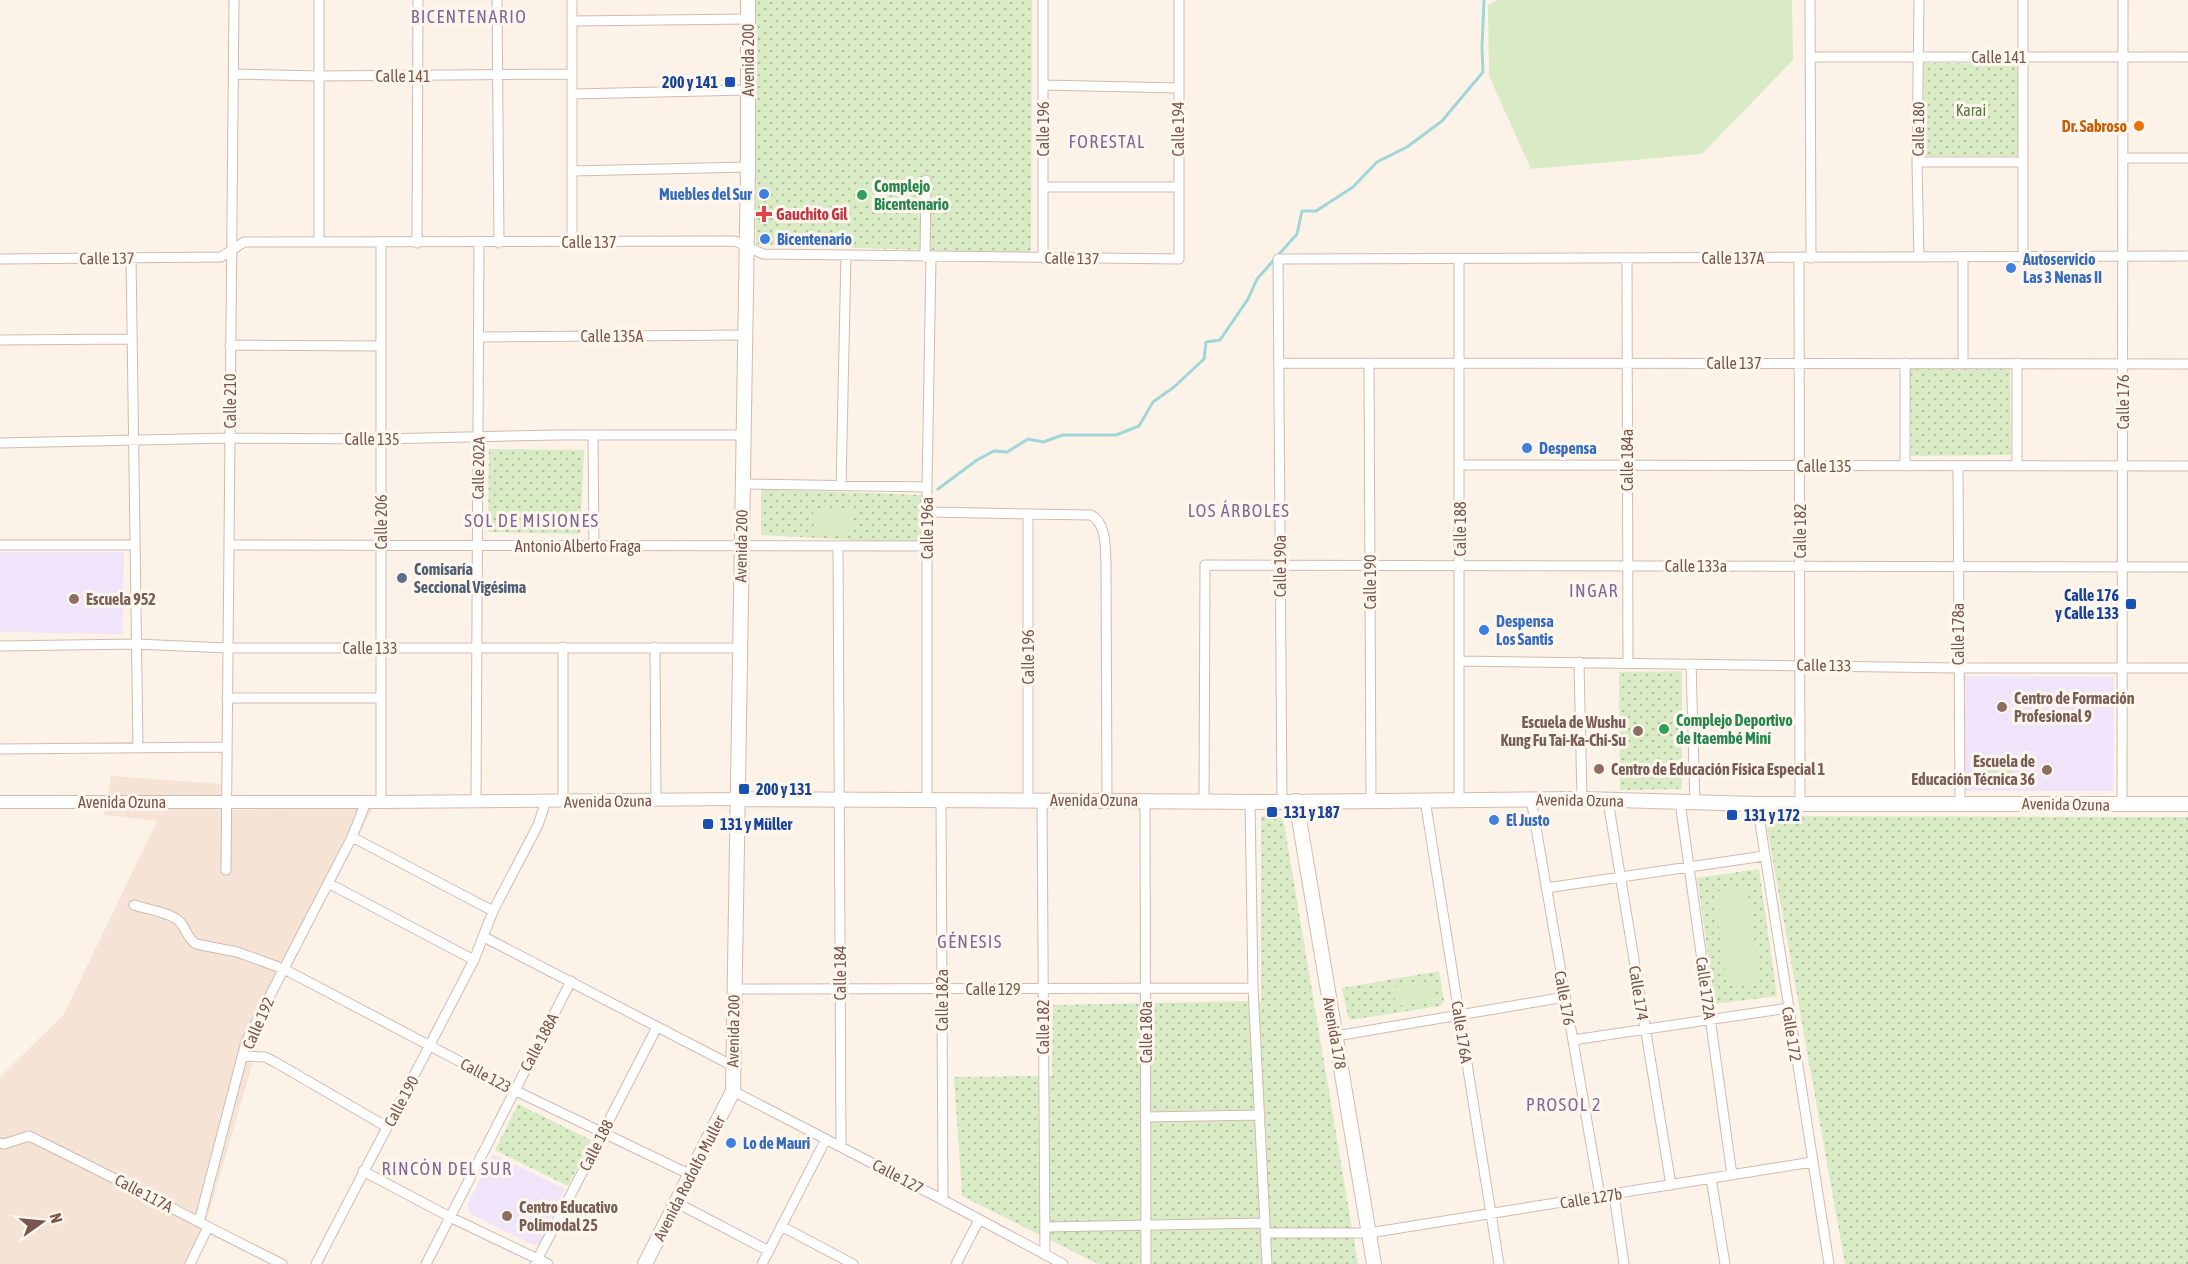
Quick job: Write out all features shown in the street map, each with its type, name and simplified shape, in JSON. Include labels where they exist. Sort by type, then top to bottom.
[{"type":"main road","name":"Avenida 200","points":[[733,1091],[747,247],[748,0]]},
{"type":"main road","name":"Avenida Ozuna","points":[[737,799],[1107,801],[1582,799],[1757,804],[2188,804]]},
{"type":"main road","name":"Avenida 178","points":[[1289,801],[1336,1036],[1374,1264]]},
{"type":"main road","name":"Avenida Rodolfo Muller","points":[[645,1264],[733,1091]]},
{"type":"street","name":"Calle 210","points":[[226,870],[234,0]]},
{"type":"street","points":[[319,0],[319,242]]},
{"type":"street","points":[[417,243],[418,0]]},
{"type":"street","points":[[497,0],[499,243]]},
{"type":"street","points":[[572,0],[572,242]]},
{"type":"street","name":"Calle 196","points":[[1043,0],[1043,258]]},
{"type":"street","name":"Calle 194","points":[[1179,0],[1179,259]]},
{"type":"street","points":[[1810,0],[1811,258]]},
{"type":"street","name":"Calle 180","points":[[1919,0],[1917,162],[1919,257]]},
{"type":"street","points":[[2023,0],[2023,257]]},
{"type":"street","name":"Calle 176","points":[[2122,805],[2123,0]]},
{"type":"street","points":[[572,21],[749,19]]},
{"type":"street","name":"Calle 141","points":[[1810,57],[2188,57]]},
{"type":"street","name":"Calle 141","points":[[233,74],[319,76],[572,74]]},
{"type":"street","points":[[1043,85],[1179,88]]},
{"type":"street","points":[[572,93],[748,90]]},
{"type":"street","points":[[2123,158],[2188,158]]},
{"type":"street","points":[[1917,162],[2023,162]]},
{"type":"street","points":[[572,171],[748,167]]},
{"type":"street","name":"Calle 196a","points":[[926,180],[928,257],[927,800]]},
{"type":"street","points":[[1043,187],[1178,187]]},
{"type":"street","name":"Calle 137","points":[[0,259],[221,257],[244,242],[735,241],[763,254],[1179,259]]},
{"type":"street","name":"Calle 206","points":[[381,243],[381,802]]},
{"type":"street","name":"Calle 202A","points":[[476,801],[479,243]]},
{"type":"street","points":[[841,486],[846,255]]},
{"type":"street","name":"Calle 137A","points":[[1278,259],[2188,256]]},
{"type":"street","points":[[131,257],[138,748]]},
{"type":"street","points":[[1963,257],[1964,363]]},
{"type":"street","name":"Calle 188","points":[[1459,258],[1459,800]]},
{"type":"street","name":"Calle 184a","points":[[1627,258],[1628,663]]},
{"type":"street","name":"Calle 182","points":[[1799,258],[1800,804]]},
{"type":"street","name":"Calle 190a","points":[[1278,259],[1279,567],[1289,801]]},
{"type":"street","name":"Calle 135A","points":[[479,337],[745,335]]},
{"type":"street","points":[[0,340],[132,339]]},
{"type":"street","points":[[230,345],[380,346]]},
{"type":"street","name":"Calle 137","points":[[1279,363],[2188,364]]},
{"type":"street","name":"Calle 190","points":[[1369,363],[1371,801]]},
{"type":"street","points":[[1905,363],[1905,466]]},
{"type":"street","points":[[2017,363],[2018,466]]},
{"type":"street","name":"Calle 135","points":[[0,443],[133,439],[743,435]]},
{"type":"street","points":[[593,436],[594,546]]},
{"type":"street","name":"Calle 135","points":[[1460,465],[2188,466]]},
{"type":"street","name":"Calle 178a","points":[[1958,466],[1960,803]]},
{"type":"street","points":[[742,484],[927,487]]},
{"type":"street","points":[[927,512],[1090,515],[1097,518],[1105,541],[1106,564],[1107,801]]},
{"type":"street","name":"Calle 196","points":[[1028,514],[1035,800]]},
{"type":"street","points":[[0,545],[135,545]]},
{"type":"street","name":"Antonio Alberto Fraga","points":[[229,545],[927,546]]},
{"type":"street","name":"Calle 184","points":[[838,546],[841,1146]]},
{"type":"street","name":"Calle 133a","points":[[1204,801],[1205,565],[1279,567],[2188,567]]},
{"type":"street","name":"Calle 133","points":[[0,646],[136,644],[227,648],[739,648]]},
{"type":"street","points":[[563,647],[563,801]]},
{"type":"street","points":[[655,648],[656,800]]},
{"type":"street","name":"Calle 133","points":[[1459,661],[1958,668],[2188,668]]},
{"type":"street","points":[[1579,663],[1582,799]]},
{"type":"street","points":[[1690,663],[1695,803]]},
{"type":"street","points":[[226,698],[381,698]]},
{"type":"street","points":[[0,749],[226,747]]},
{"type":"street","name":"Avenida Ozuna","points":[[0,802],[737,799]]},
{"type":"street","name":"Calle 182a","points":[[941,800],[943,1200]]},
{"type":"street","name":"Calle 182","points":[[1035,800],[1043,988],[1045,1255]]},
{"type":"street","name":"Calle 176A","points":[[1425,800],[1499,1264]]},
{"type":"street","name":"Calle 176","points":[[1531,800],[1600,1196]]},
{"type":"street","name":"Calle 190","points":[[316,1264],[474,960],[493,911],[538,825],[546,801]]},
{"type":"street","name":"Calle 180a","points":[[1145,801],[1146,1264]]},
{"type":"street","points":[[1250,801],[1253,988],[1267,1264]]},
{"type":"street","name":"Calle 174","points":[[1608,801],[1671,1185]]},
{"type":"street","name":"Calle 192","points":[[199,1222],[246,1042],[352,837],[366,802]]},
{"type":"street","name":"Calle 172A","points":[[1680,802],[1732,1175]]},
{"type":"street","name":"Calle 172","points":[[1757,804],[1829,1264]]},
{"type":"street","points":[[352,837],[493,911]]},
{"type":"street","points":[[1546,888],[1764,856]]},
{"type":"street","points":[[328,883],[474,960]]},
{"type":"street","name":"Calle 123","points":[[134,905],[176,918],[191,941],[196,944],[237,952],[284,969],[514,1090],[691,1175]]},
{"type":"street","points":[[484,937],[733,1066]]},
{"type":"street","name":"Calle 188A","points":[[426,1264],[572,981]]},
{"type":"street","name":"Calle 129","points":[[734,989],[1253,988]]},
{"type":"street","points":[[1336,1036],[1565,997]]},
{"type":"street","points":[[1573,1041],[1788,1008]]},
{"type":"street","name":"Calle 188","points":[[537,1261],[657,1027]]},
{"type":"street","points":[[243,1056],[265,1057],[387,1127]]},
{"type":"street","name":"Calle 127","points":[[733,1091],[1063,1264]]},
{"type":"street","points":[[1146,1118],[1260,1114]]},
{"type":"street","name":"Calle 117A","points":[[2,1144],[29,1136],[282,1264]]},
{"type":"street","points":[[762,1264],[826,1139]]},
{"type":"street","name":"Calle 127b","points":[[1265,1233],[1369,1233],[1812,1162]]},
{"type":"street","points":[[363,1171],[537,1261],[548,1264]]},
{"type":"street","points":[[1711,1178],[1725,1264]]},
{"type":"street","points":[[1614,1194],[1624,1264]]},
{"type":"street","points":[[677,1203],[768,1251]]},
{"type":"street","points":[[956,1264],[979,1220]]},
{"type":"street","points":[[1045,1227],[1265,1222]]},
{"type":"street","points":[[781,1226],[853,1264]]},
{"type":"street","points":[[190,1264],[208,1227]]},
{"type":"shaded area","points":[[0,552],[124,552],[122,634],[0,632]]},
{"type":"shaded area","points":[[1965,676],[2114,677],[2113,791],[1965,791]]},
{"type":"shaded area","points":[[111,776],[223,784],[222,810],[373,808],[286,967],[262,1031],[208,1216],[184,1264],[0,1264],[0,1077],[64,1014],[157,821],[104,815]]},
{"type":"shaded area","points":[[493,1154],[565,1189],[540,1243],[533,1245],[471,1214],[467,1206]]},
{"type":"green space","points":[[753,0],[1032,0],[1031,253],[756,245]]},
{"type":"green space","points":[[1498,0],[1792,0],[1793,60],[1702,154],[1531,169],[1489,76],[1488,5]]},
{"type":"green space","name":"Karai","points":[[1924,63],[2018,64],[2019,156],[1923,156]]},
{"type":"green space","points":[[2010,367],[2011,455],[1911,456],[1910,368]]},
{"type":"green space","points":[[489,449],[584,450],[580,534],[488,532]]},
{"type":"green space","points":[[761,489],[923,495],[923,544],[761,535]]},
{"type":"green space","points":[[851,509],[852,532],[814,532],[813,510]]},
{"type":"green space","points":[[1682,671],[1682,789],[1620,790],[1619,672]]},
{"type":"green space","points":[[1972,758],[2012,758],[2012,778],[1972,778]]},
{"type":"green space","points":[[1261,816],[1283,818],[1358,1264],[1098,1264],[962,1196],[954,1077],[1052,1076],[1053,1005],[1261,1001]]},
{"type":"green space","points":[[1765,816],[2188,817],[2188,1264],[1845,1264]]},
{"type":"green space","points":[[1759,869],[1777,996],[1715,1004],[1697,878]]},
{"type":"green space","points":[[1747,887],[1760,981],[1727,986],[1714,892]]},
{"type":"green space","points":[[1439,971],[1444,1001],[1440,1006],[1350,1020],[1342,988]]},
{"type":"green space","points":[[1431,981],[1434,1000],[1396,1006],[1393,987]]},
{"type":"green space","points":[[518,1104],[591,1140],[568,1186],[495,1150]]},
{"type":"waterway","points":[[938,489],[977,460],[994,451],[1007,452],[1028,439],[1043,442],[1063,435],[1116,435],[1139,426],[1153,402],[1174,387],[1204,359],[1206,342],[1220,340],[1248,299],[1257,279],[1297,234],[1302,211],[1316,211],[1353,187],[1377,162],[1407,147],[1442,121],[1483,72],[1484,0]]},
{"type":"place","name":"200 y 141","points":[[730,82]]},
{"type":"place","name":"Dr. Sabroso","points":[[2139,126]]},
{"type":"place","name":"Muebles del Sur","points":[[764,194]]},
{"type":"place","name":"Complejo Bicentenario","points":[[862,195]]},
{"type":"place","name":"Gauchito Gil","points":[[764,214]]},
{"type":"place","name":"Bicentenario","points":[[765,239]]},
{"type":"place","name":"Autoservicio Las 3 Nenas II","points":[[2011,268]]},
{"type":"place","name":"Despensa","points":[[1527,448]]},
{"type":"place","name":"Comisaría Seccional Vigésima","points":[[402,578]]},
{"type":"place","name":"Escuela 952","points":[[74,599]]},
{"type":"place","name":"Calle 176 y Calle 133","points":[[2131,604]]},
{"type":"place","name":"Despensa Los Santis","points":[[1484,630]]},
{"type":"place","name":"Centro de Formación Profesional 9","points":[[2002,707]]},
{"type":"place","name":"Complejo Deportivo de Itaembé Miní","points":[[1664,729]]},
{"type":"place","name":"Escuela de Wushu Kung Fu Tai-Ka-Chi-Su","points":[[1638,731]]},
{"type":"place","name":"Centro de Educación Física Especial 1","points":[[1599,769]]},
{"type":"place","name":"Escuela de Educación Técnica 36","points":[[2047,770]]},
{"type":"place","name":"200 y 131","points":[[744,789]]},
{"type":"place","name":"131 y 187","points":[[1272,812]]},
{"type":"place","name":"131 y 172","points":[[1732,815]]},
{"type":"place","name":"El Justo","points":[[1494,820]]},
{"type":"place","name":"131 y Müller","points":[[708,824]]},
{"type":"place","name":"Lo de Mauri","points":[[731,1143]]},
{"type":"place","name":"Centro Educativo Polimodal 25","points":[[507,1216]]},
{"type":"district","name":"BICENTENARIO","points":[[469,17]]},
{"type":"district","name":"FORESTAL","points":[[1107,142]]},
{"type":"district","name":"LOS ÁRBOLES","points":[[1239,511]]},
{"type":"district","name":"SOL DE MISIONES","points":[[532,521]]},
{"type":"district","name":"INGAR","points":[[1594,591]]},
{"type":"district","name":"GÉNESIS","points":[[970,942]]},
{"type":"district","name":"PROSOL 2","points":[[1564,1105]]},
{"type":"district","name":"RINCÓN DEL SUR","points":[[447,1169]]}]
